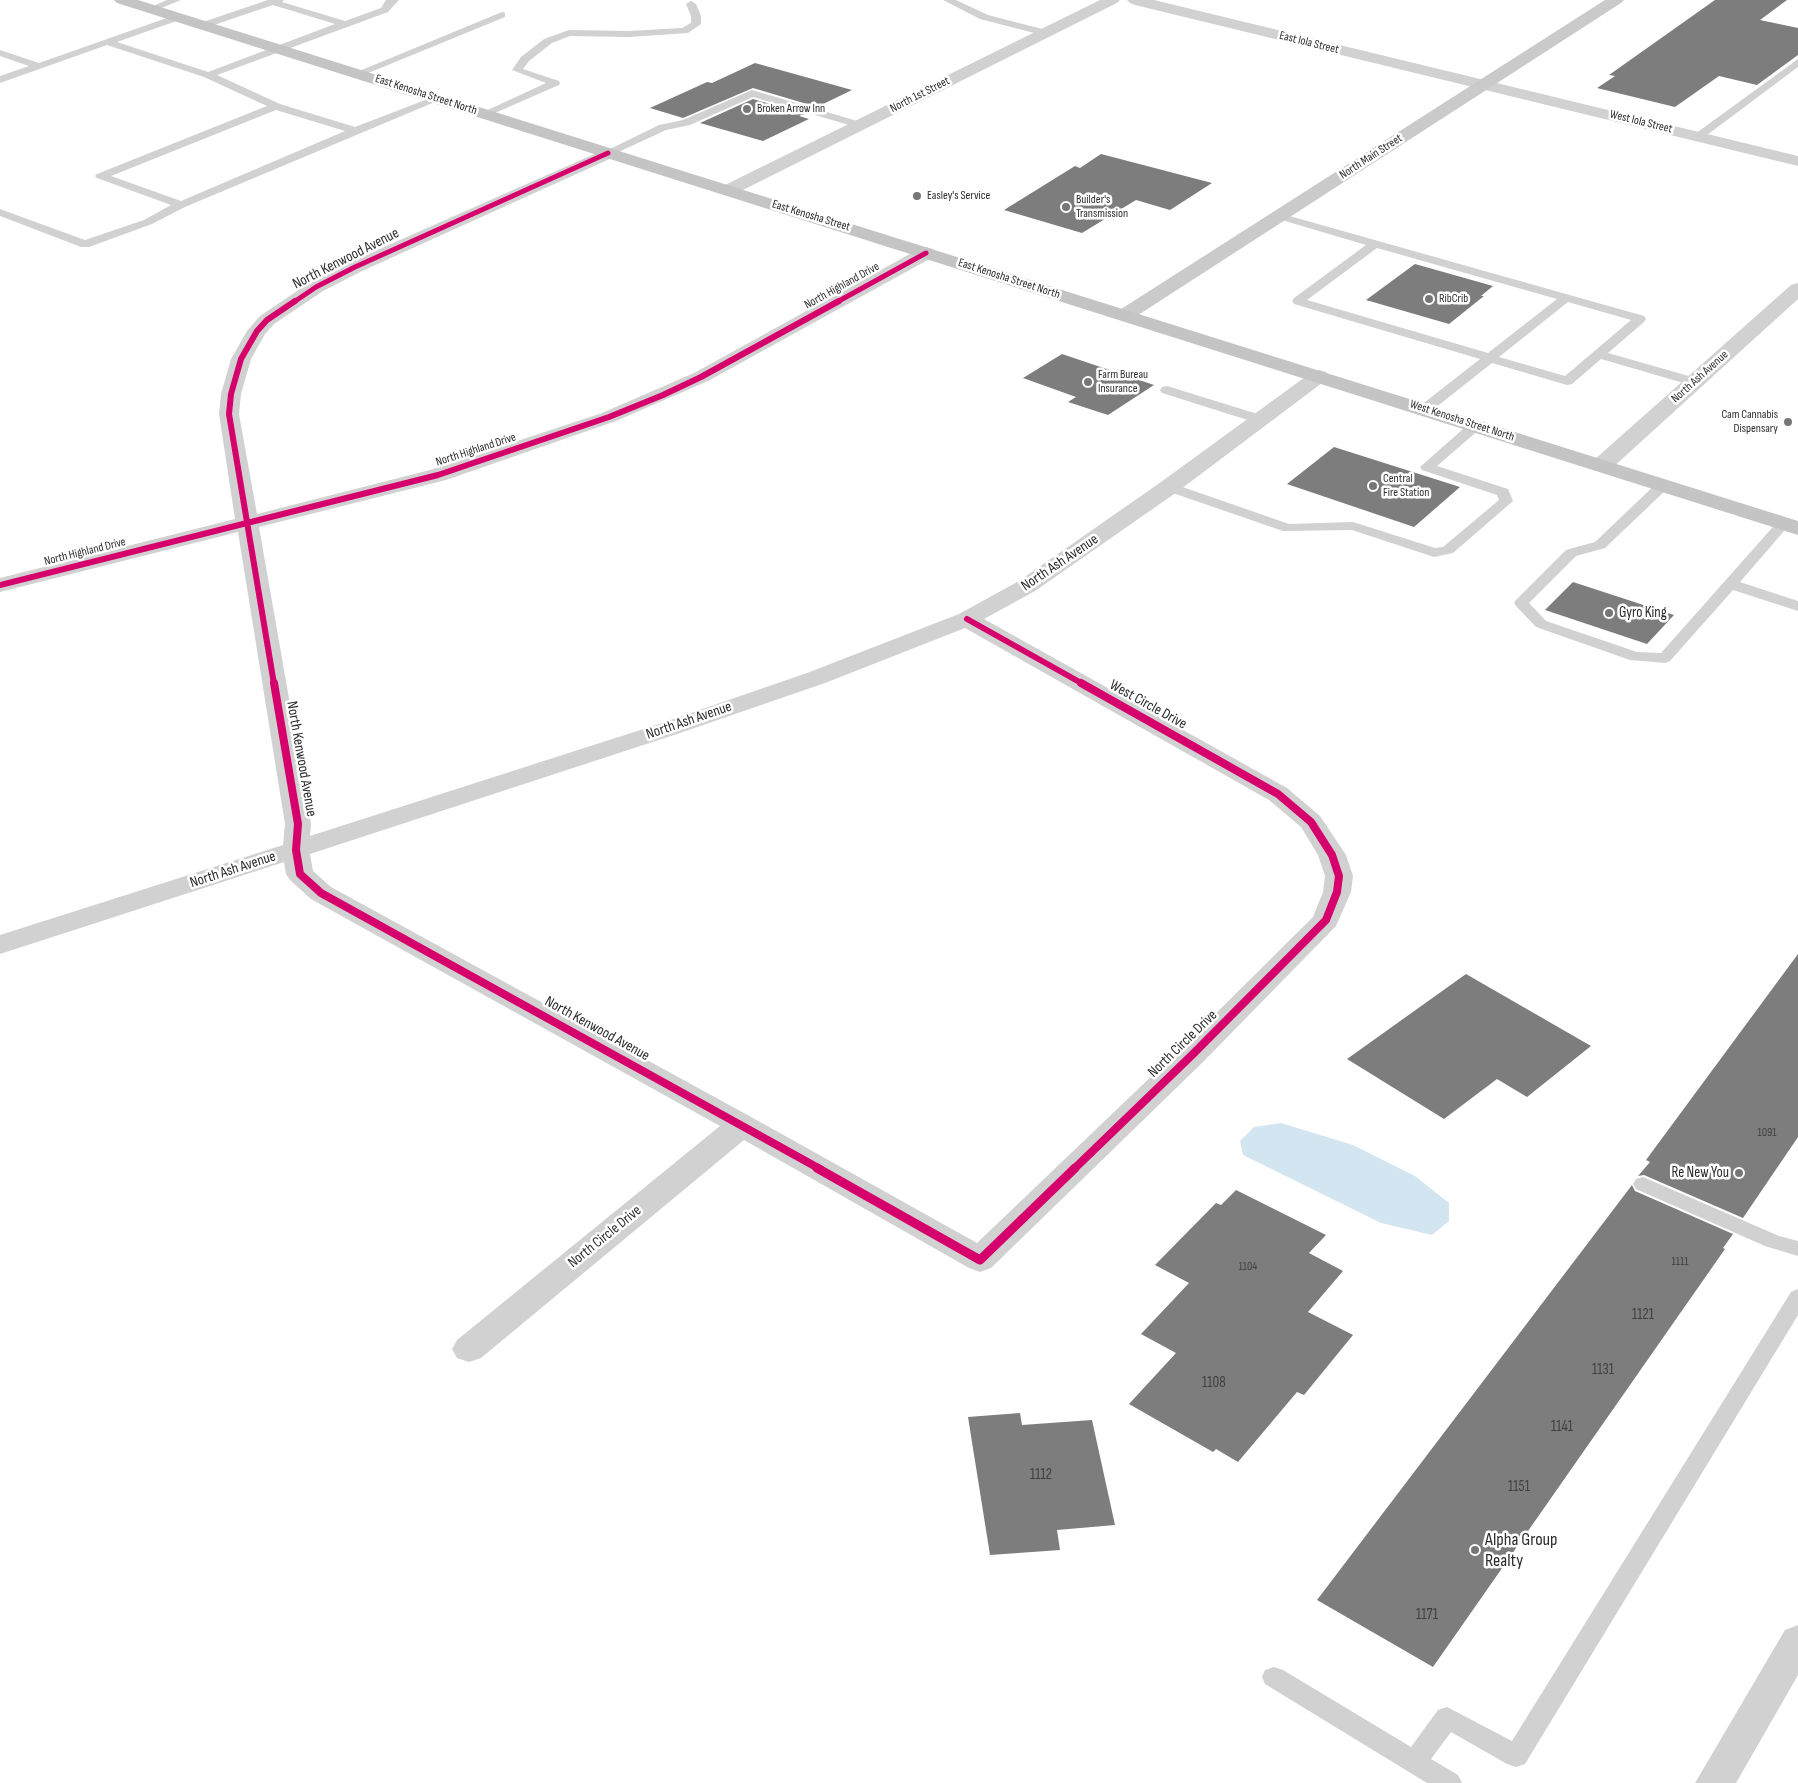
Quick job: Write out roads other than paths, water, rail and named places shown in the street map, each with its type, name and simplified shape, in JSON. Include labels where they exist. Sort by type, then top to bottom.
[{"type":"main road","name":"East Kenosha Street North","points":[[122,0],[729,190]]},
{"type":"main road","name":"North Main Street","points":[[1125,315],[1616,0]]},
{"type":"main road","name":"East Kenosha Street","points":[[729,190],[893,242]]},
{"type":"main road","name":"East Kenosha Street North","points":[[893,242],[1125,315]]},
{"type":"main road","name":"West Kenosha Street North","points":[[1125,315],[1791,526]]},
{"type":"street","name":"North 1st Street","points":[[729,190],[1112,0]]},
{"type":"street","name":"East Iola Street","points":[[1135,0],[1484,84]]},
{"type":"street","name":"West Iola Street","points":[[1484,84],[1798,161]]},
{"type":"street","name":"North Kenwood Avenue","points":[[608,153],[336,276],[286,306],[262,326],[248,344],[239,364],[231,394],[229,414],[298,824],[296,850],[300,874],[320,893],[742,1124],[980,1260]]},
{"type":"street","name":"North Highland Drive","points":[[0,585],[438,475],[625,411],[701,377],[926,252]]},
{"type":"street","name":"North Ash Avenue","points":[[1602,465],[1798,289]]},
{"type":"street","name":"North Ash Avenue","points":[[0,945],[296,850],[816,678],[967,619],[1027,586],[1168,487],[1319,376]]},
{"type":"street","name":"West Circle Drive","points":[[967,619],[1278,794],[1311,822]]},
{"type":"street","name":"North Circle Drive","points":[[980,1260],[1199,1048],[1326,920],[1337,892],[1339,876],[1332,855],[1311,822]]},
{"type":"street","name":"North Circle Drive","points":[[469,1349],[742,1124]]},
{"type":"street","points":[[1715,1783],[1798,1642]]},
{"type":"lane","points":[[150,9],[176,0]]},
{"type":"lane","points":[[208,75],[385,10],[390,2],[394,0]]},
{"type":"lane","points":[[204,26],[275,1],[345,24]]},
{"type":"lane","points":[[957,1],[984,17],[1046,33]]},
{"type":"lane","points":[[484,114],[555,83],[518,70],[525,59],[548,41],[570,33],[637,34],[684,31],[696,24],[696,16],[691,4]]},
{"type":"lane","points":[[357,74],[502,15]]},
{"type":"lane","points":[[0,80],[178,18]]},
{"type":"lane","points":[[108,42],[208,75],[276,106],[355,131]]},
{"type":"lane","points":[[0,53],[38,66]]},
{"type":"lane","points":[[1699,136],[1798,62]]},
{"type":"lane","points":[[608,153],[662,127],[686,123],[752,93],[860,125]]},
{"type":"lane","points":[[0,212],[85,244],[148,222],[181,205],[355,131],[437,99]]},
{"type":"lane","points":[[181,205],[101,176],[276,106]]},
{"type":"lane","points":[[1278,216],[1640,318],[1567,381],[1298,301],[1375,244]]},
{"type":"lane","points":[[1425,409],[1566,298]]},
{"type":"lane","points":[[1598,354],[1694,382]]},
{"type":"lane","points":[[1167,390],[1259,419]]},
{"type":"lane","points":[[1168,487],[1288,528],[1353,526],[1434,553],[1448,550],[1506,501],[1503,492],[1427,467],[1476,425]]},
{"type":"lane","points":[[1663,484],[1600,545],[1572,553],[1521,603],[1541,624],[1635,657],[1666,658],[1730,584],[1791,526]]},
{"type":"lane","points":[[1730,584],[1798,606]]},
{"type":"lane","points":[[1643,1184],[1772,1241],[1798,1249]]},
{"type":"lane","points":[[1414,1763],[1447,1718],[1516,1756],[1798,1297]]},
{"type":"lane","points":[[1274,1677],[1449,1783]]},
{"type":"water","points":[[1281,1123],[1353,1145],[1415,1176],[1449,1203],[1449,1221],[1432,1235],[1381,1223],[1243,1155],[1240,1141],[1254,1127]]},
{"type":"place","name":"Broken Arrow Inn","points":[[747,109]]},
{"type":"place","name":"Easley's Service","points":[[917,196]]},
{"type":"place","name":"Builder's Transmission","points":[[1066,207]]},
{"type":"place","name":"RibCrib","points":[[1429,299]]},
{"type":"place","name":"Farm Bureau Insurance","points":[[1088,382]]},
{"type":"place","name":"Cam Cannabis Dispensary","points":[[1788,422]]},
{"type":"place","name":"Central Fire Station","points":[[1373,486]]},
{"type":"place","name":"Gyro King","points":[[1609,613]]},
{"type":"place","name":"Re New You","points":[[1739,1173]]},
{"type":"place","name":"Alpha Group Realty","points":[[1475,1550]]}]
